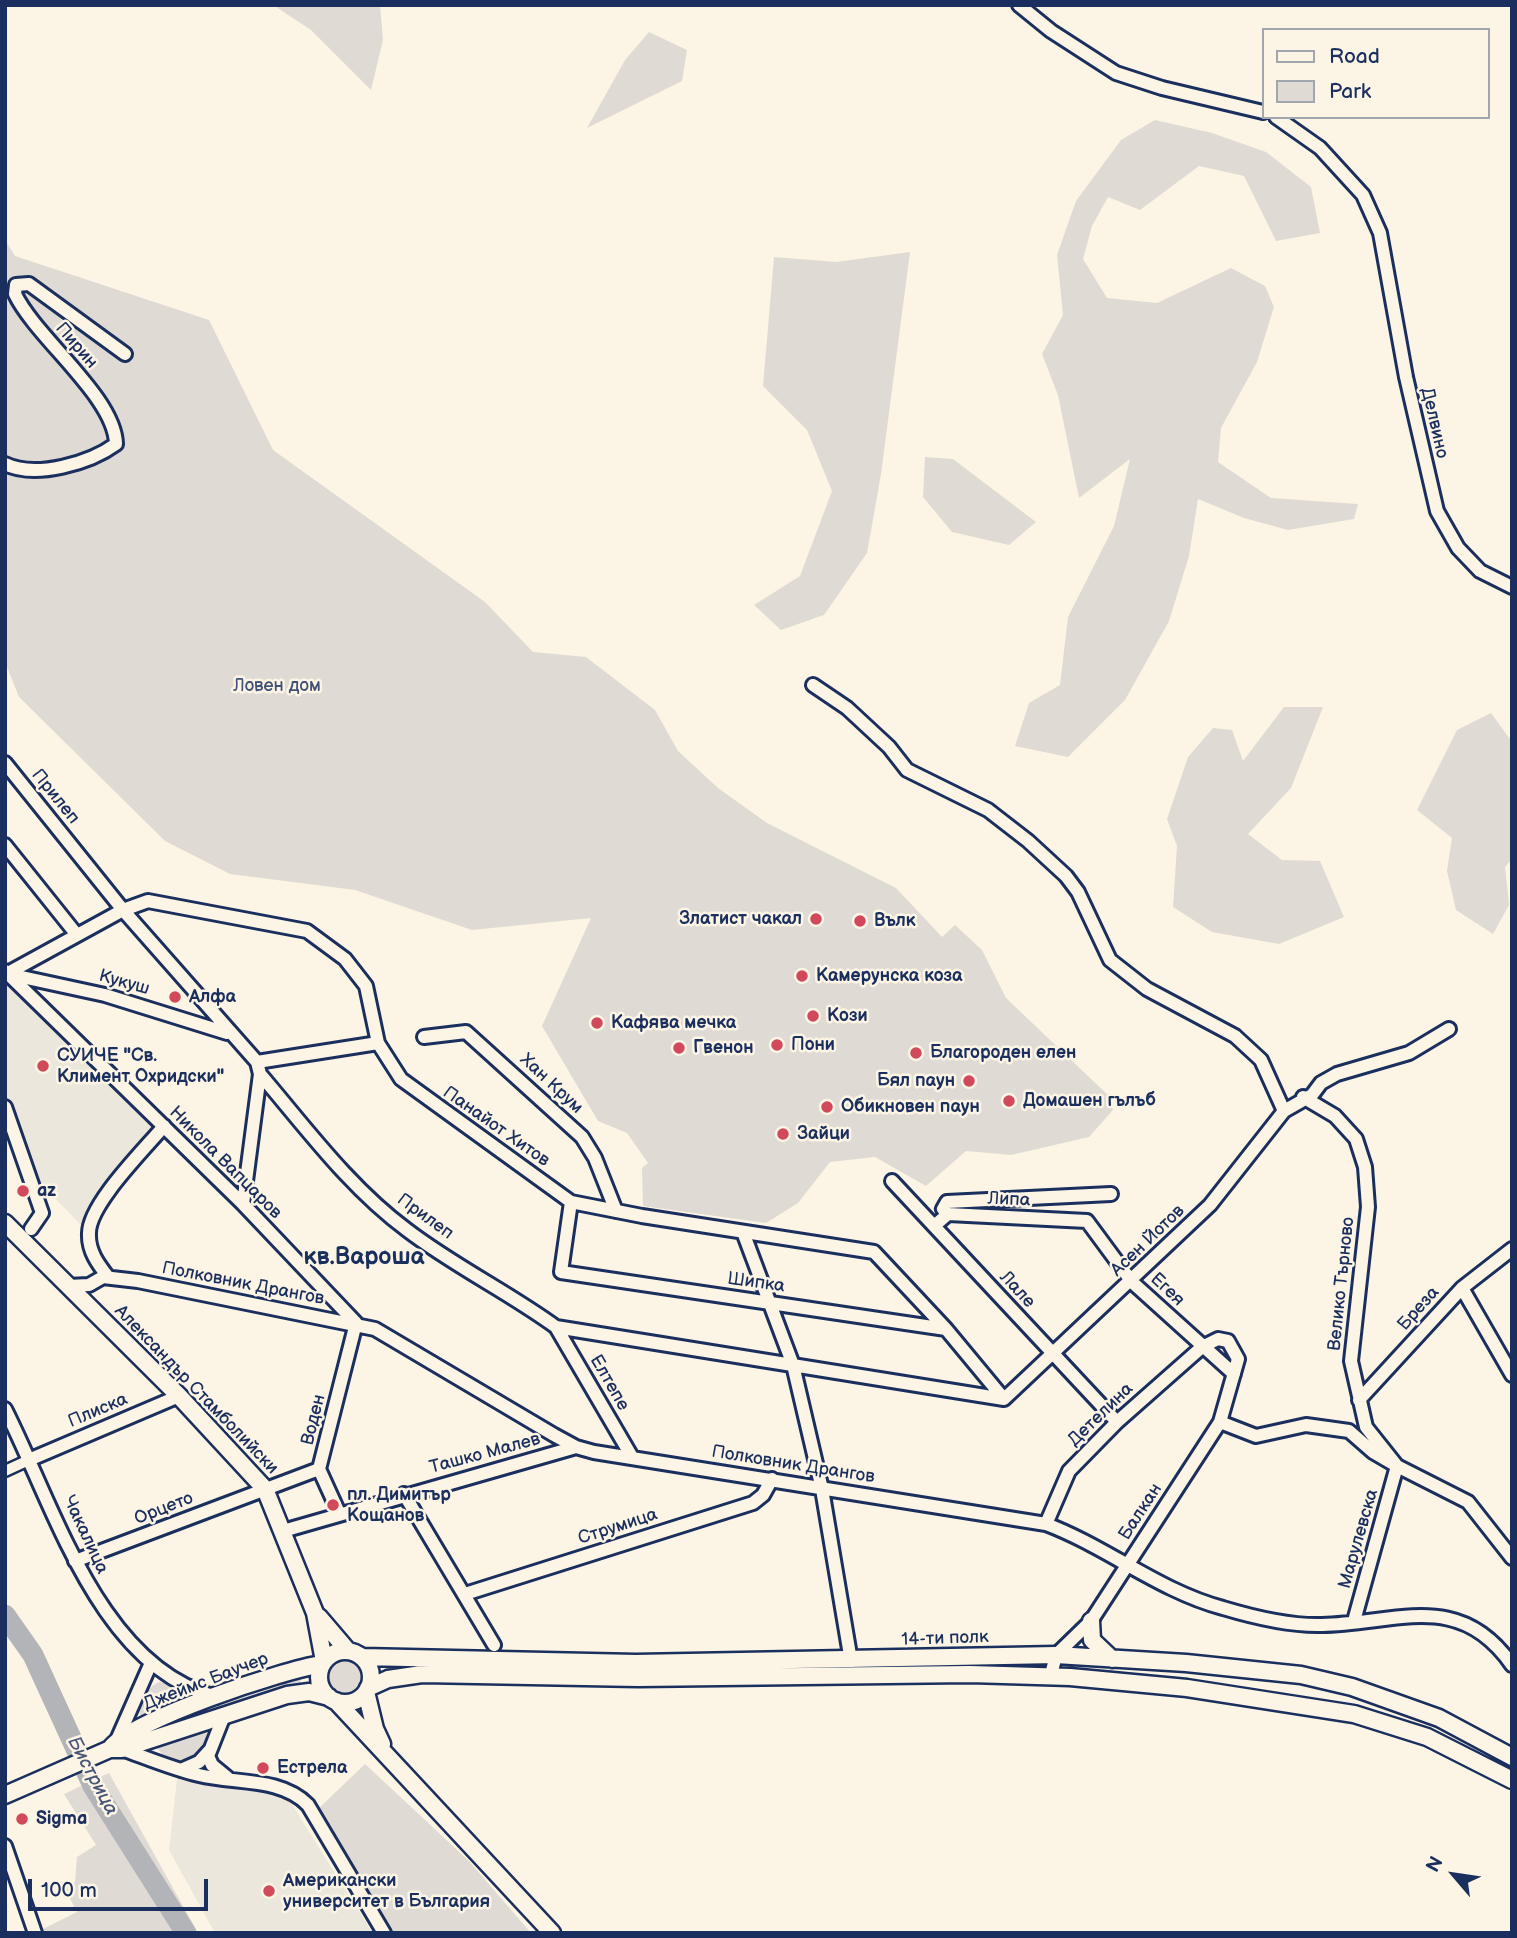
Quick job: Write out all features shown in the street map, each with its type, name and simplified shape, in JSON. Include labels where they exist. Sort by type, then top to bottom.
[{"type":"street","points":[[1019,5],[1083,53],[1116,73],[1162,88],[1262,112]]},
{"type":"street","name":"Делвино","points":[[1279,119],[1320,148],[1363,195],[1380,233],[1406,377],[1437,511],[1465,555],[1480,570],[1512,587]]},
{"type":"street","name":"Пирин","points":[[5,464],[18,470],[53,468],[98,458],[116,444],[116,432],[86,383],[27,316],[15,294],[16,285],[29,284],[125,354]]},
{"type":"street","points":[[813,685],[855,716],[889,747],[907,770],[988,810],[1028,841],[1066,876],[1079,892],[1111,960],[1147,989],[1235,1036],[1261,1060],[1284,1111]]},
{"type":"street","name":"Прилеп","points":[[5,763],[123,910],[259,1068],[350,1180],[407,1231],[512,1295],[556,1327],[1004,1399]]},
{"type":"street","points":[[5,845],[77,935]]},
{"type":"street","name":"Панайот Хитов","points":[[6,974],[123,910],[148,901],[307,930],[345,959],[366,986],[378,1043],[401,1079],[571,1202],[874,1252],[946,1329],[1004,1399]]},
{"type":"street","name":"Кукуш","points":[[6,974],[105,995],[229,1033]]},
{"type":"street","name":"Никола Вапцаров","points":[[6,974],[243,1203],[356,1323]]},
{"type":"street","name":"Асен Йотов","points":[[1004,1399],[1132,1282],[1210,1205],[1284,1111],[1303,1097],[1312,1095],[1321,1083],[1337,1074],[1409,1053],[1449,1029]]},
{"type":"street","name":"Хан Крум","points":[[424,1037],[466,1032],[524,1082],[582,1137],[595,1158],[616,1211]]},
{"type":"street","points":[[243,1203],[259,1068],[378,1043]]},
{"type":"street","name":"Велико Търново","points":[[1303,1097],[1335,1116],[1356,1139],[1365,1167],[1368,1207],[1351,1361],[1366,1427],[1397,1466],[1468,1502],[1512,1558]]},
{"type":"street","points":[[5,1107],[42,1213],[31,1229]]},
{"type":"street","points":[[108,1277],[93,1256],[88,1232],[97,1208],[164,1126]]},
{"type":"street","name":"Лале","points":[[892,1181],[1117,1422]]},
{"type":"street","points":[[934,1226],[948,1214],[943,1209],[947,1202],[1111,1194]]},
{"type":"street","name":"Шипка","points":[[571,1202],[561,1272],[946,1329]]},
{"type":"street","name":"Липа","points":[[948,1214],[1087,1221]]},
{"type":"street","name":"Егея","points":[[1087,1221],[1132,1282],[1234,1374]]},
{"type":"street","name":"Александър Стамболийски","points":[[5,1223],[179,1395],[265,1489],[314,1613],[323,1662]]},
{"type":"street","points":[[743,1232],[793,1365],[822,1489],[851,1661]]},
{"type":"street","name":"Бреза","points":[[1359,1400],[1462,1288],[1512,1249]]},
{"type":"street","name":"Полковник Дрангов","points":[[68,1286],[89,1286],[108,1277],[356,1323],[396,1339],[576,1447],[1045,1524],[1068,1533],[1127,1567],[1196,1600],[1224,1609],[1305,1625],[1410,1615],[1446,1618],[1464,1624],[1492,1641],[1512,1665]]},
{"type":"street","points":[[1462,1288],[1512,1375]]},
{"type":"street","name":"Воден","points":[[265,1489],[319,1469],[356,1323]]},
{"type":"street","name":"Елтепе","points":[[556,1327],[632,1457]]},
{"type":"street","points":[[1202,1347],[1218,1339],[1228,1341],[1238,1359],[1234,1374]]},
{"type":"street","name":"Детелина","points":[[1045,1524],[1069,1471],[1117,1422],[1202,1347]]},
{"type":"street","name":"Балкан","points":[[1056,1655],[1091,1622],[1220,1422],[1234,1374]]},
{"type":"street","name":"Плиска","points":[[31,1459],[179,1395]]},
{"type":"street","name":"Чакалица","points":[[5,1409],[31,1459],[75,1561],[119,1630],[151,1663],[183,1683],[216,1697]]},
{"type":"street","points":[[1220,1422],[1256,1436],[1306,1425],[1349,1432],[1373,1452],[1397,1466]]},
{"type":"street","name":"Ташко Малев","points":[[283,1531],[404,1494],[576,1447]]},
{"type":"street","points":[[5,1471],[31,1459]]},
{"type":"street","name":"Марулевска","points":[[1354,1620],[1397,1466]]},
{"type":"street","points":[[319,1469],[339,1513]]},
{"type":"street","name":"Струмица","points":[[465,1594],[753,1503],[763,1495],[772,1479]]},
{"type":"street","name":"Орцето","points":[[75,1561],[265,1489]]},
{"type":"street","points":[[404,1494],[494,1645]]},
{"type":"street","name":"Александър Стамболийски","points":[[314,1613],[355,1654]]},
{"type":"street","points":[[1091,1622],[1092,1640],[1112,1659]]},
{"type":"street","points":[[391,1762],[375,1729],[367,1690],[370,1673],[355,1654],[333,1653],[323,1662],[320,1682],[333,1699],[391,1762],[552,1933]]},
{"type":"street","name":"14-ти полк","points":[[355,1654],[636,1663],[1056,1655],[1275,1672],[1339,1684],[1438,1718],[1512,1757]]},
{"type":"street","points":[[1051,1675],[1056,1655]]},
{"type":"street","name":"Джеймс Баучер","points":[[5,1795],[144,1734],[216,1697],[323,1662]]},
{"type":"street","points":[[151,1663],[116,1746],[175,1768],[232,1782],[273,1786],[300,1797],[308,1805],[383,1933]]},
{"type":"street","name":"14-ти полк","points":[[367,1690],[388,1679],[422,1674],[638,1678],[1051,1675],[1187,1688],[1354,1714],[1427,1737],[1512,1780]]},
{"type":"street","points":[[137,1695],[161,1678],[183,1683]]},
{"type":"street","points":[[333,1699],[353,1701],[367,1690]]},
{"type":"street","name":"Джеймс Баучер","points":[[144,1734],[223,1718],[287,1695],[309,1692],[333,1699]]},
{"type":"street","points":[[137,1695],[144,1734],[175,1768]]},
{"type":"street","points":[[175,1768],[199,1762],[209,1751],[223,1718]]},
{"type":"street","points":[[209,1751],[212,1765],[232,1782]]},
{"type":"street","points":[[5,1846],[35,1933]]},
{"type":"shaded area","points":[[5,979],[164,1126],[97,1208],[88,1232],[28,1171],[5,1107]]},
{"type":"shaded area","name":"Американски университет в България","points":[[177,1779],[277,1793],[289,1800],[373,1933],[215,1933],[169,1850]]},
{"type":"green space","points":[[273,5],[380,5],[383,40],[371,90],[311,30]]},
{"type":"green space","points":[[649,32],[687,50],[682,81],[587,128],[625,60]]},
{"type":"green space","points":[[1155,120],[1212,133],[1266,152],[1311,187],[1320,233],[1276,241],[1244,176],[1199,166],[1140,210],[1108,197],[1092,226],[1083,259],[1107,298],[1157,303],[1231,268],[1265,286],[1274,307],[1257,362],[1221,428],[1218,462],[1271,498],[1358,504],[1354,519],[1288,530],[1244,518],[1198,499],[1189,556],[1169,621],[1125,700],[1068,757],[1015,746],[1029,703],[1060,685],[1068,617],[1114,526],[1130,459],[1079,498],[1058,395],[1042,354],[1063,315],[1057,255],[1076,201],[1121,140]]},
{"type":"green space","name":"Ловен дом","points":[[5,240],[15,256],[209,320],[273,450],[485,602],[533,652],[586,657],[655,710],[678,751],[718,788],[767,823],[896,888],[942,937],[955,925],[982,950],[1006,998],[1110,1097],[1113,1110],[1089,1137],[1011,1155],[966,1151],[926,1186],[875,1157],[830,1162],[798,1203],[766,1223],[643,1206],[642,1168],[648,1163],[627,1133],[598,1121],[542,1026],[591,918],[472,930],[355,890],[230,874],[165,841],[19,697],[5,662]]},
{"type":"green space","points":[[910,252],[881,474],[867,553],[824,615],[781,630],[754,605],[800,576],[832,491],[807,430],[763,386],[774,257],[836,262]]},
{"type":"green space","points":[[925,457],[953,459],[1036,522],[1009,545],[952,532],[923,497]]},
{"type":"green space","points":[[1284,707],[1323,707],[1291,788],[1248,834],[1282,860],[1320,861],[1344,917],[1279,944],[1212,932],[1173,907],[1177,846],[1167,819],[1188,757],[1213,728],[1232,730],[1243,761]]},
{"type":"green space","points":[[1491,713],[1512,742],[1512,859],[1505,867],[1509,905],[1493,934],[1456,910],[1447,871],[1452,838],[1417,810],[1457,730]]},
{"type":"green space","points":[[344,1657],[352,1658],[358,1663],[363,1669],[363,1685],[358,1691],[352,1696],[344,1697],[336,1696],[330,1691],[325,1685],[324,1677],[325,1669],[330,1663],[336,1658]]},
{"type":"green space","points":[[298,1673],[303,1689],[149,1734],[152,1728]]},
{"type":"green space","points":[[159,1682],[181,1686],[190,1697],[142,1720],[139,1708],[142,1698]]},
{"type":"green space","points":[[207,1727],[206,1745],[192,1761],[171,1760],[162,1754],[156,1745]]},
{"type":"green space","points":[[365,1764],[469,1861],[531,1933],[390,1933],[318,1809]]},
{"type":"green space","points":[[109,1773],[198,1933],[44,1933],[43,1929],[77,1912],[64,1887],[75,1882],[77,1857],[96,1845],[64,1794]]},
{"type":"waterway","name":"Бистрица","points":[[5,1615],[33,1655],[93,1786],[186,1933]]},
{"type":"place","name":"Златист чакал","points":[[816,919]]},
{"type":"place","name":"Вълк","points":[[860,921]]},
{"type":"place","name":"Камерунска коза","points":[[802,976]]},
{"type":"place","name":"Алфа","points":[[175,997]]},
{"type":"place","name":"Кози","points":[[813,1016]]},
{"type":"place","name":"Кафява мечка","points":[[597,1023]]},
{"type":"place","name":"Пони","points":[[777,1045]]},
{"type":"place","name":"Гвенон","points":[[679,1048]]},
{"type":"place","name":"Благороден елен","points":[[916,1053]]},
{"type":"place","name":"СУИЧЕ \"Св. Климент Охридски\"","points":[[43,1066]]},
{"type":"place","name":"Бял паун","points":[[969,1081]]},
{"type":"place","name":"Домашен гълъб","points":[[1009,1101]]},
{"type":"place","name":"Обикновен паун","points":[[827,1107]]},
{"type":"place","name":"Зайци","points":[[783,1134]]},
{"type":"place","name":"az","points":[[23,1191]]},
{"type":"place","name":"пл. Димитър Кощанов","points":[[333,1505]]},
{"type":"place","name":"Естрела","points":[[263,1768]]},
{"type":"place","name":"Sigma","points":[[22,1819]]},
{"type":"place","name":"Американски университет в България","points":[[269,1891]]},
{"type":"district","name":"кв.Вароша","points":[[364,1258]]}]
